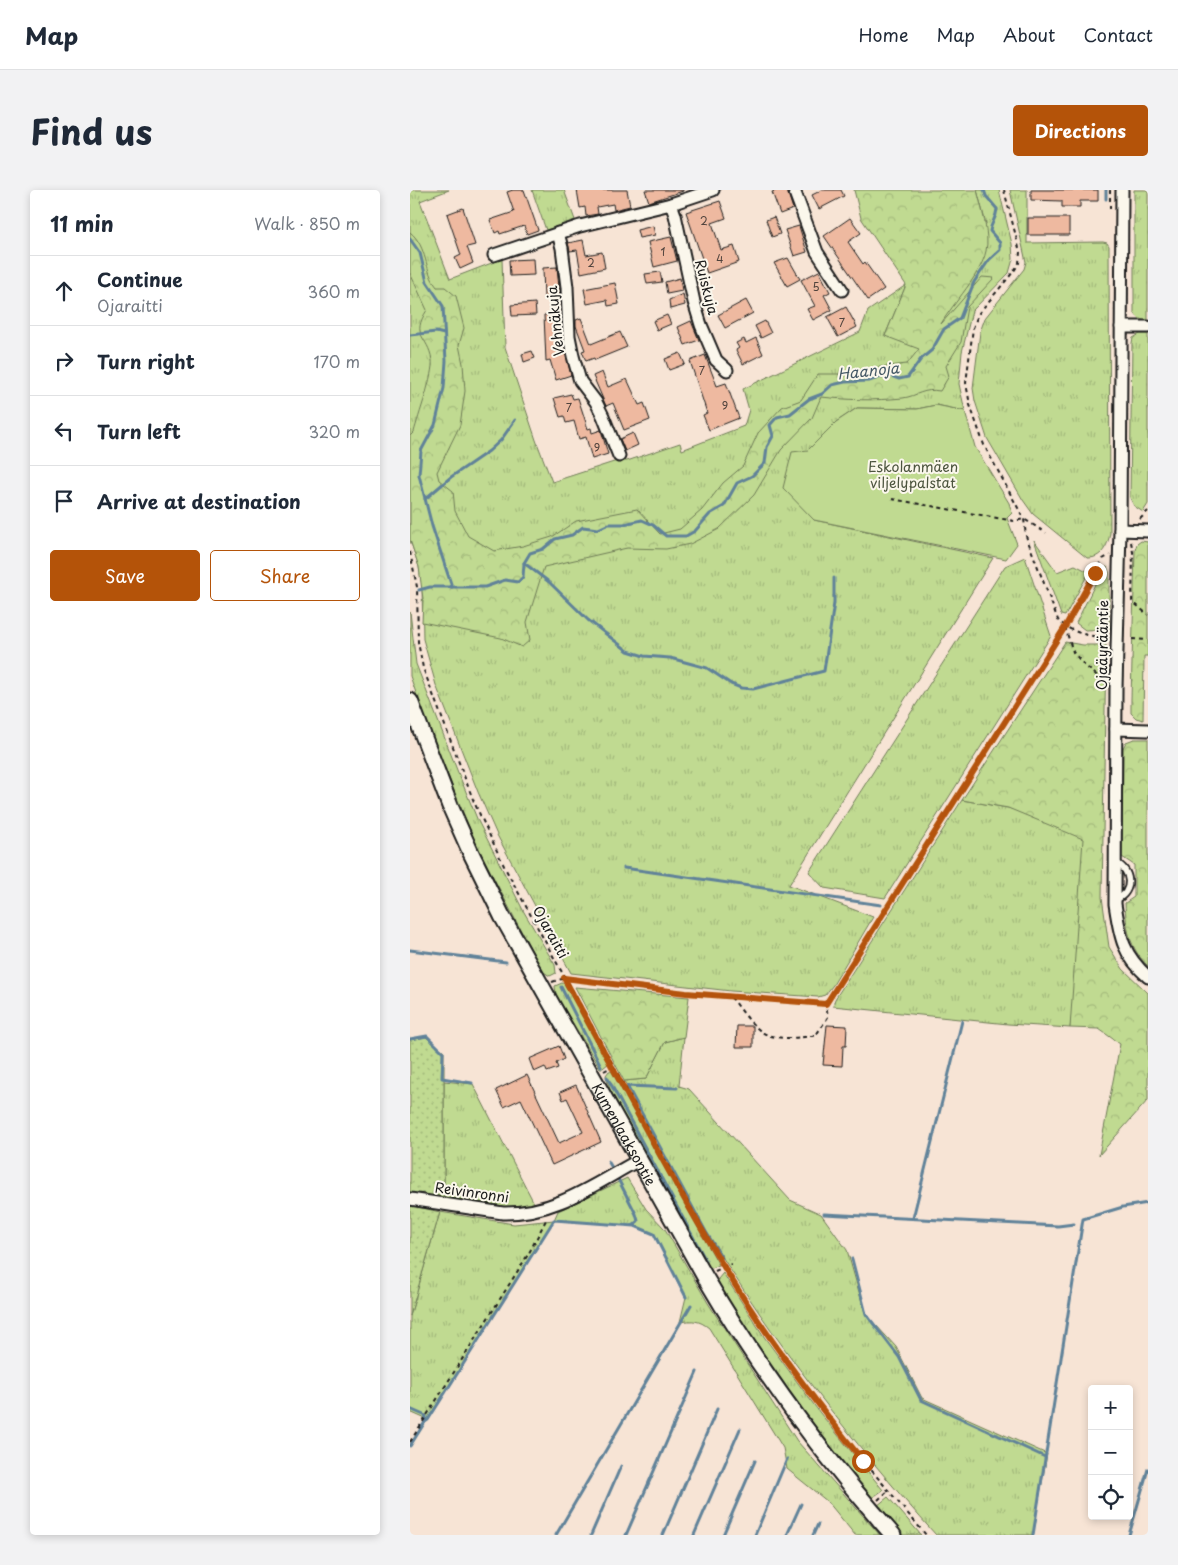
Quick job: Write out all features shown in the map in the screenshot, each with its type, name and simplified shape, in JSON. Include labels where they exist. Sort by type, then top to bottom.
[{"type":"main road","name":"Kymenlaaksontie","points":[[410,702],[470,851],[502,916],[705,1277],[733,1324],[792,1411],[838,1471],[893,1535]]},
{"type":"street","points":[[494,255],[580,226],[671,204],[713,190]]},
{"type":"street","points":[[794,190],[817,252],[842,290]]},
{"type":"street","name":"Ojaäyrääntie","points":[[1122,190],[1121,326],[1125,530],[1119,554],[1115,900],[1119,932],[1124,950],[1148,977]]},
{"type":"street","name":"Ruiskuja","points":[[671,204],[701,326],[716,360],[727,370]]},
{"type":"street","name":"Vehnäkuja","points":[[558,233],[567,287],[573,356],[580,381],[596,402],[619,456]]},
{"type":"street","points":[[1121,326],[1148,326]]},
{"type":"street","points":[[1125,530],[1148,531]]},
{"type":"street","points":[[1116,729],[1148,730]]},
{"type":"street","name":"Reivinronni","points":[[410,1199],[503,1213],[521,1212],[550,1207],[590,1188],[639,1160]]},
{"type":"path","points":[[1004,190],[1020,252],[1019,263],[979,313],[973,328],[966,383],[970,405],[984,445],[1024,519],[1026,536],[1058,620],[1065,627],[1079,633],[1110,638]]},
{"type":"path","points":[[1110,190],[1110,209]]},
{"type":"path","points":[[892,499],[1014,521],[1024,519],[1046,533]]},
{"type":"path","points":[[1125,530],[1134,552],[1132,601],[1148,615]]},
{"type":"path","name":"Ojaraitti","points":[[410,552],[417,587],[418,642],[426,679],[488,835],[564,978],[723,1267],[773,1342],[835,1426],[926,1535]]},
{"type":"path","points":[[731,997],[762,1032],[772,1037],[804,1038],[816,1035],[828,1017],[826,1004],[1065,627],[1103,559],[1109,555],[1119,554]]},
{"type":"path","points":[[1065,627],[1073,652],[1101,681],[1116,688]]},
{"type":"path","points":[[1132,639],[1148,640]]},
{"type":"path","points":[[541,988],[557,979],[564,978],[686,993],[826,1004]]},
{"type":"path","points":[[601,1072],[613,1066]]},
{"type":"path","points":[[410,1442],[529,1253],[550,1207]]},
{"type":"path","points":[[705,1277],[731,1264]]},
{"type":"green space","points":[[410,190],[449,190],[420,201],[450,279],[502,259],[505,347],[552,482],[617,461],[627,461],[680,443],[682,450],[744,426],[749,410],[743,389],[860,332],[868,311],[906,285],[885,336],[986,224],[977,190],[999,190],[1012,244],[1013,259],[1009,273],[972,311],[962,352],[959,384],[965,411],[936,405],[917,409],[857,408],[836,422],[808,450],[814,520],[993,558],[789,885],[873,917],[833,985],[825,995],[818,997],[731,991],[571,973],[497,835],[436,685],[423,639],[422,586],[419,567],[410,540]]},
{"type":"green space","points":[[532,190],[564,190],[575,220],[546,230]]},
{"type":"green space","points":[[854,190],[977,190],[986,229],[986,251],[979,270],[941,324],[982,277],[994,278],[967,307],[961,342],[946,366],[949,376],[940,391],[925,391],[908,397],[881,400],[821,397],[812,418],[781,450],[754,495],[719,529],[690,544],[666,549],[627,548],[544,567],[527,622],[530,640],[522,647],[501,638],[422,622],[423,599],[419,567],[410,540],[410,436],[414,432],[431,375],[432,360],[420,331],[422,319],[427,310],[410,273],[410,232],[420,245],[430,274],[437,287],[445,287],[456,296],[464,328],[459,345],[463,364],[465,391],[460,425],[437,472],[439,480],[453,491],[455,511],[468,536],[494,551],[523,546],[552,537],[576,521],[637,509],[660,534],[680,529],[702,510],[723,483],[743,466],[758,433],[782,407],[801,400],[818,374],[857,374],[871,368],[907,364],[919,349],[885,336],[906,285],[861,218]]},
{"type":"green space","points":[[1010,190],[1027,190],[1027,243],[1103,242],[1109,246],[1110,533],[1108,543],[1103,551],[1092,558],[1087,558],[1033,514],[987,438],[975,401],[973,388],[980,332],[985,318],[1024,269],[1026,262]]},
{"type":"green space","points":[[1134,190],[1148,190],[1148,321],[1140,319],[1134,312]]},
{"type":"green space","points":[[1140,334],[1148,334],[1148,504],[1143,512],[1134,506],[1130,498],[1132,343],[1133,338]]},
{"type":"green space","name":"Eskolanmäen viljelypalstat","points":[[936,405],[965,411],[975,447],[1009,503],[1012,513],[1007,518],[1017,544],[1006,559],[814,520],[783,488],[792,452],[808,450],[836,422],[857,408],[917,409]]},
{"type":"green space","points":[[1034,540],[1057,572],[1075,565],[1089,572],[1065,616],[1061,615]]},
{"type":"green space","points":[[1141,541],[1148,542],[1148,656],[1144,656],[1143,720],[1136,718],[1131,713],[1135,550],[1137,544]]},
{"type":"green space","points":[[1025,557],[1051,636],[885,898],[824,888],[809,872],[1005,566]]},
{"type":"green space","points":[[1107,567],[1109,572],[1109,629],[1085,630],[1076,623],[1103,568]]},
{"type":"green space","points":[[410,612],[416,664],[478,821],[524,912],[555,965],[556,973],[550,976],[542,971],[475,842],[427,724],[410,676]]},
{"type":"green space","points":[[1065,642],[1083,645],[1106,645],[1102,897],[1109,947],[1123,969],[1148,993],[1148,1100],[1099,1155],[1120,1044],[1099,1029],[1070,1028],[1083,839],[1008,808],[962,800]]},
{"type":"green space","points":[[1134,739],[1148,739],[1148,966],[1137,952],[1128,929],[1125,903],[1134,897],[1134,865],[1122,857],[1123,748],[1126,742]]},
{"type":"green space","points":[[962,800],[1008,808],[1099,834],[1070,1028],[1008,1024],[833,1006],[835,999]]},
{"type":"green space","points":[[564,983],[609,1063],[603,1068],[600,1068],[556,995],[555,986]]},
{"type":"green space","points":[[575,987],[689,997],[684,1037],[665,1042],[646,1079],[624,1081]]},
{"type":"green space","points":[[426,1037],[444,1051],[444,1199],[410,1196],[410,1040]]},
{"type":"green space","points":[[684,1037],[679,1086],[689,1089],[790,1200],[821,1214],[847,1250],[865,1313],[896,1347],[922,1398],[1047,1454],[1033,1535],[936,1535],[873,1463],[785,1350],[706,1231],[624,1081],[646,1079],[665,1042]]},
{"type":"green space","points":[[609,1071],[612,1071],[719,1265],[712,1268],[707,1265],[697,1250],[614,1098],[607,1082],[606,1075]]},
{"type":"green space","points":[[444,1081],[473,1084],[535,1205],[507,1208],[444,1199]]},
{"type":"green space","points":[[627,1178],[646,1209],[665,1229],[708,1303],[797,1441],[880,1535],[855,1535],[828,1502],[787,1469],[783,1448],[709,1328],[696,1321],[680,1322],[686,1297],[654,1234],[635,1226],[554,1220],[558,1211]]},
{"type":"green space","points":[[410,1205],[440,1212],[410,1316]]},
{"type":"green space","points":[[440,1212],[514,1224],[554,1220],[428,1420],[410,1412],[410,1316]]},
{"type":"green space","points":[[723,1273],[765,1338],[820,1413],[883,1490],[872,1498],[802,1410],[753,1340],[721,1289],[718,1279]]},
{"type":"green space","points":[[888,1497],[921,1535],[902,1535],[877,1506]]},
{"type":"building","points":[[524,190],[538,230],[527,234],[524,226],[500,234],[499,231],[495,233],[490,220],[514,212],[507,192]]},
{"type":"building","points":[[577,190],[627,190],[630,206],[614,210],[613,204],[597,207],[598,214],[586,216],[585,207],[580,208]]},
{"type":"building","points":[[645,190],[683,190],[683,191],[649,202]]},
{"type":"building","points":[[787,190],[793,209],[780,214],[772,192]]},
{"type":"building","points":[[822,190],[841,190],[844,196],[819,209],[812,195]]},
{"type":"building","points":[[1031,190],[1098,190],[1098,201],[1080,201],[1080,207],[1062,207],[1062,201],[1031,200]]},
{"type":"building","points":[[720,201],[726,218],[712,223],[721,250],[734,246],[739,262],[707,273],[686,212]]},
{"type":"building","points":[[463,208],[475,245],[467,247],[473,263],[460,269],[455,258],[461,255],[447,214]]},
{"type":"building","points":[[774,217],[780,234],[772,237],[766,220]]},
{"type":"building","points":[[850,218],[861,233],[848,242],[884,289],[868,300],[824,236]]},
{"type":"building","points":[[1028,218],[1069,218],[1069,235],[1028,235]]},
{"type":"building","points":[[653,226],[655,235],[639,238],[637,230]]},
{"type":"building","points":[[799,226],[807,252],[794,256],[785,230]]},
{"type":"building","points":[[671,237],[677,261],[654,267],[648,242]]},
{"type":"building","points":[[583,240],[586,255],[602,252],[605,268],[581,273],[577,250],[570,251],[568,243]]},
{"type":"building","points":[[788,258],[800,279],[787,286],[774,263]]},
{"type":"building","points":[[533,259],[534,275],[510,276],[509,260]]},
{"type":"building","points":[[557,267],[560,298],[544,298],[543,268]]},
{"type":"building","points":[[819,271],[830,292],[824,295],[832,310],[813,320],[807,309],[815,306],[801,280]]},
{"type":"building","points":[[660,272],[662,282],[647,284],[645,274]]},
{"type":"building","points":[[680,278],[682,291],[667,294],[665,282]]},
{"type":"building","points":[[615,283],[619,304],[608,306],[607,300],[587,304],[584,289]]},
{"type":"building","points":[[683,294],[685,305],[670,309],[669,300]]},
{"type":"building","points":[[746,300],[753,313],[725,328],[718,315]]},
{"type":"building","points":[[535,303],[536,315],[512,316],[511,305]]},
{"type":"building","points":[[846,307],[857,327],[838,337],[827,317]]},
{"type":"building","points":[[561,314],[562,337],[571,375],[556,380],[550,360],[546,361],[544,315]]},
{"type":"building","points":[[667,315],[671,324],[657,330],[653,321]]},
{"type":"building","points":[[581,318],[591,344],[620,332],[627,347],[595,360],[594,358],[586,361],[582,351],[585,350],[576,326],[576,320]]},
{"type":"building","points":[[691,321],[699,340],[685,345],[678,327]]},
{"type":"building","points":[[765,321],[771,333],[761,338],[755,326]]},
{"type":"building","points":[[756,338],[763,354],[743,364],[736,350],[739,348],[736,343],[744,339],[746,343]]},
{"type":"building","points":[[532,351],[535,358],[524,362],[522,354]]},
{"type":"building","points":[[680,353],[685,364],[669,370],[665,359]]},
{"type":"building","points":[[705,355],[717,386],[726,383],[739,418],[709,430],[703,415],[707,413],[690,361]]},
{"type":"building","points":[[602,372],[608,387],[627,379],[639,405],[644,403],[650,420],[624,430],[613,403],[606,406],[593,376]]},
{"type":"building","points":[[571,394],[573,399],[578,398],[588,429],[591,428],[592,433],[601,430],[608,454],[592,459],[586,437],[579,439],[574,421],[566,423],[564,416],[560,417],[554,398]]},
{"type":"building","points":[[633,433],[638,445],[625,451],[620,439]]},
{"type":"building","points":[[827,1025],[847,1026],[842,1066],[823,1065]]},
{"type":"building","points":[[737,1026],[753,1026],[753,1047],[736,1047]]},
{"type":"building","points":[[559,1046],[564,1059],[556,1063],[558,1068],[547,1072],[545,1067],[534,1072],[529,1059]]},
{"type":"building","points":[[527,1075],[559,1143],[583,1132],[567,1098],[563,1100],[560,1092],[576,1085],[601,1142],[552,1165],[521,1099],[504,1107],[496,1090]]},
{"type":"waterway","name":"Haanoja","points":[[419,590],[430,587],[485,587],[505,580],[518,582],[523,577],[524,563],[530,553],[543,549],[555,539],[572,535],[583,527],[598,529],[609,524],[624,524],[642,520],[653,525],[666,536],[686,536],[695,531],[710,514],[724,506],[737,483],[752,476],[765,463],[767,447],[773,436],[770,425],[777,417],[790,414],[809,399],[822,394],[832,385],[845,382],[869,381],[881,377],[891,376],[899,379],[908,377],[921,359],[932,350],[944,329],[960,318],[974,282],[989,260],[1000,250],[1000,243],[990,231],[997,209],[986,196],[984,190]]},
{"type":"waterway","points":[[1106,190],[1106,199]]},
{"type":"waterway","points":[[410,239],[420,253],[427,282],[443,306],[446,361],[444,388],[435,425],[421,451],[419,475],[432,526],[452,587]]},
{"type":"waterway","points":[[410,335],[436,332],[444,334]]},
{"type":"waterway","points":[[425,499],[451,477],[489,451],[501,440],[515,420]]},
{"type":"waterway","points":[[524,563],[549,582],[588,620],[628,651],[644,656],[670,658],[707,668],[731,684],[741,688],[753,689],[824,671],[834,603],[834,578]]},
{"type":"waterway","points":[[624,868],[881,905]]},
{"type":"waterway","points":[[410,950],[506,962]]},
{"type":"waterway","points":[[561,987],[601,1066]]},
{"type":"waterway","points":[[913,1218],[962,1021]]},
{"type":"waterway","points":[[410,1039],[427,1036],[443,1052],[442,1078],[472,1083]]},
{"type":"waterway","points":[[607,1077],[706,1261]]},
{"type":"waterway","points":[[677,1088],[627,1086],[722,1258]]},
{"type":"waterway","points":[[608,1161],[614,1171]]},
{"type":"waterway","points":[[617,1177],[636,1214],[638,1221],[633,1225]]},
{"type":"waterway","points":[[1033,1535],[1083,1219],[1123,1207],[1148,1203]]},
{"type":"waterway","points":[[824,1214],[1058,1226],[1074,1224]]},
{"type":"waterway","points":[[425,1422],[554,1220],[635,1226],[654,1234],[686,1297]]},
{"type":"waterway","points":[[852,1259],[866,1314],[899,1357],[921,1400],[1045,1457]]},
{"type":"waterway","points":[[556,1535],[691,1305]]},
{"type":"waterway","points":[[626,1535],[697,1372]]},
{"type":"waterway","points":[[410,1409],[426,1416],[425,1422],[410,1446]]},
{"type":"waterway","points":[[663,1535],[717,1409]]},
{"type":"waterway","points":[[694,1535],[740,1429]]},
{"type":"waterway","points":[[755,1535],[787,1459]]},
{"type":"waterway","points":[[723,1535],[755,1461]]},
{"type":"waterway","points":[[591,1535],[621,1466]]},
{"type":"waterway","points":[[1129,1535],[1148,1469]]},
{"type":"waterway","points":[[787,1535],[801,1504]]},
{"type":"waterway","points":[[813,1535],[818,1524]]},
{"type":"route","points":[[863,1461],[773,1342],[723,1267],[564,978],[686,993],[826,1004],[1065,627],[1095,573]]}]
